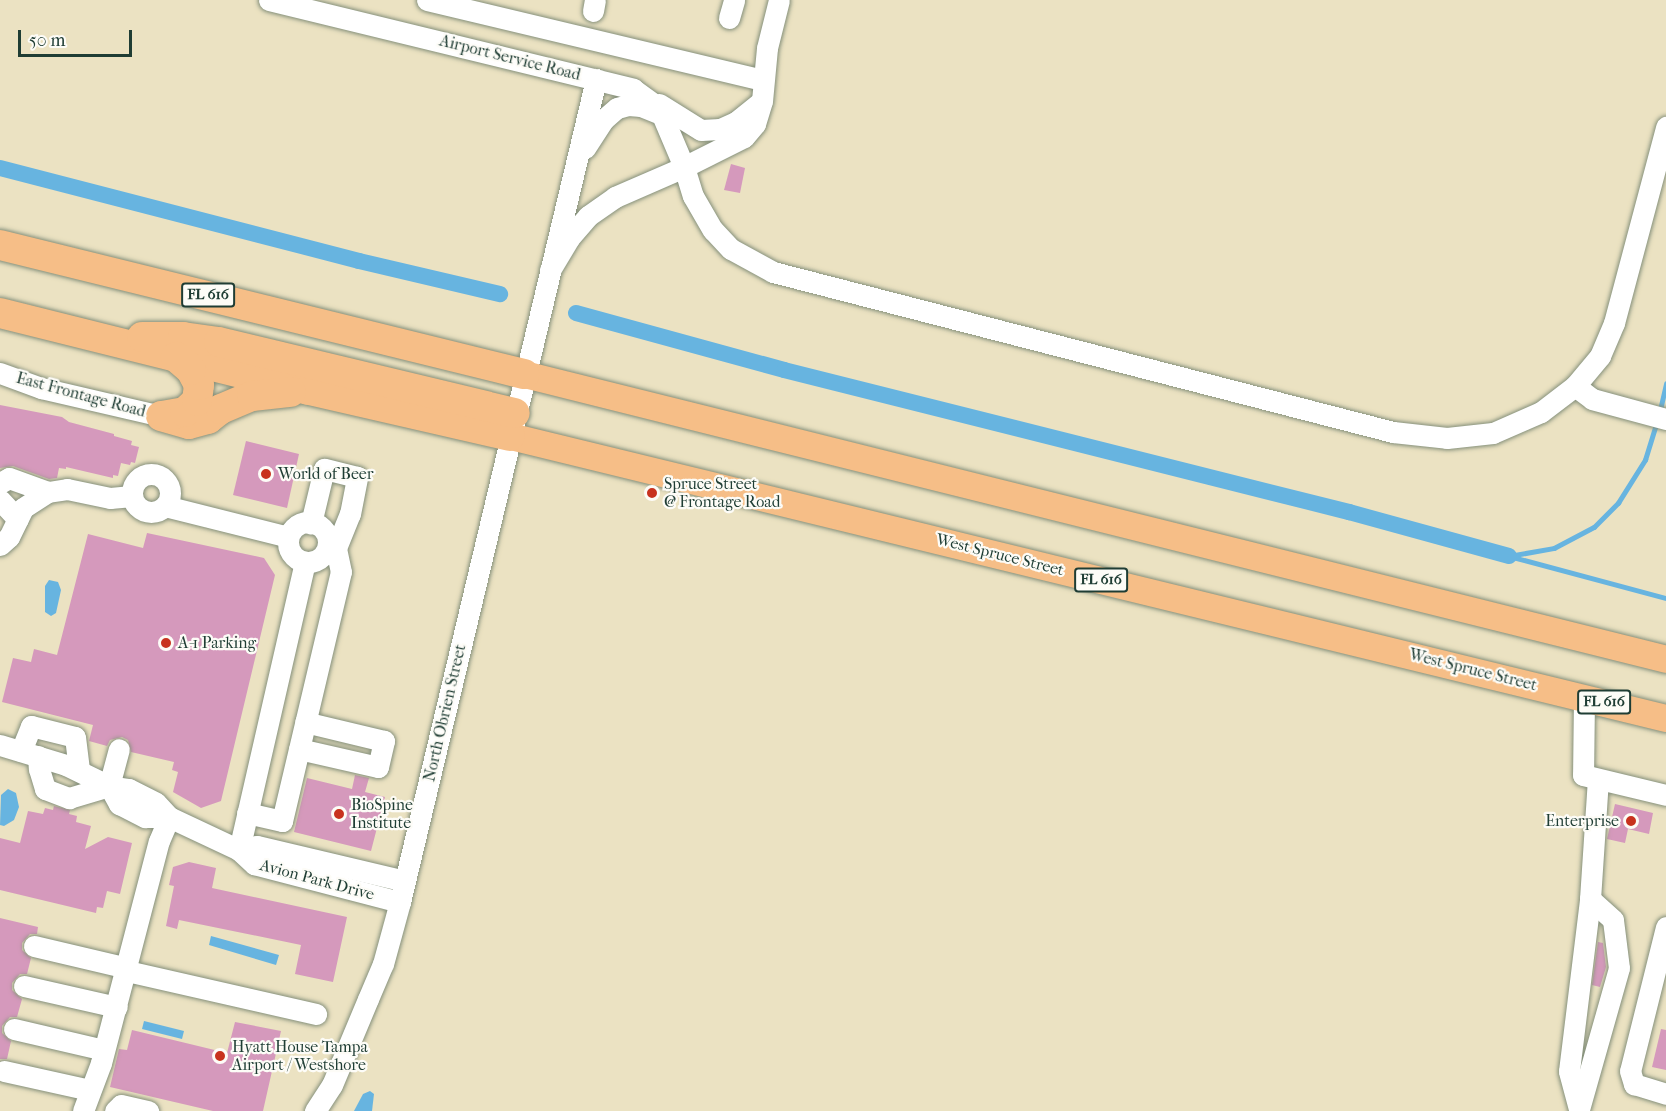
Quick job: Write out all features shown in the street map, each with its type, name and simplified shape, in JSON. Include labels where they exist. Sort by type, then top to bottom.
[{"type":"highway","name":"FL 616","points":[[0,244],[524,374]]},
{"type":"highway","name":"FL 616","points":[[0,313],[309,390],[512,424]]},
{"type":"highway","points":[[0,319],[33,323]]},
{"type":"highway","points":[[80,334],[183,337],[219,342],[512,424]]},
{"type":"highway","points":[[162,416],[185,412],[197,401],[199,385],[191,370],[176,357]]},
{"type":"highway","points":[[162,416],[189,424],[208,419],[221,409],[252,396],[309,390]]},
{"type":"main road","name":"FL 616","points":[[524,374],[1666,659]]},
{"type":"main road","name":"West Spruce Street","points":[[512,424],[1666,718]]},
{"type":"street","name":"Airport Service Road","points":[[269,0],[596,79],[524,374]]},
{"type":"street","points":[[430,0],[763,80]]},
{"type":"street","points":[[550,270],[569,238],[588,216],[615,197],[684,167],[744,137],[755,124],[762,101],[767,48],[778,0]]},
{"type":"street","points":[[596,79],[643,94],[701,130],[720,129],[736,122],[762,101]]},
{"type":"street","points":[[643,94],[659,108],[668,124],[693,196],[712,230],[731,249],[773,272],[1393,432],[1447,438],[1493,433],[1541,412],[1575,386],[1600,356],[1614,323],[1666,127]]},
{"type":"street","points":[[576,164],[603,120],[617,108],[628,105],[653,109],[668,124]]},
{"type":"street","name":"East Frontage Road","points":[[0,373],[41,388],[162,416]]},
{"type":"street","name":"North Obrien Street","points":[[315,1111],[332,1085],[383,964],[400,902],[524,374]]},
{"type":"street","points":[[1575,386],[1592,399],[1666,419]]},
{"type":"street","points":[[247,813],[282,821],[341,572],[332,547],[325,531],[311,523],[295,526],[288,537],[289,550],[293,556],[305,562],[318,560],[332,547],[350,514],[357,477],[324,469],[311,523]]},
{"type":"street","points":[[165,506],[171,494],[170,488],[162,477],[150,473],[138,478],[134,484],[132,496],[138,507],[148,512],[165,506],[288,537]]},
{"type":"street","points":[[0,483],[9,478],[48,492]]},
{"type":"street","points":[[0,545],[9,537],[23,508],[48,492],[67,489],[110,498],[132,496]]},
{"type":"street","points":[[0,500],[18,519]]},
{"type":"street","points":[[239,850],[305,562]]},
{"type":"street","points":[[1584,698],[1583,776],[1665,789]]},
{"type":"street","points":[[269,720],[306,720],[384,741],[378,767],[299,749]]},
{"type":"street","points":[[79,771],[75,738],[31,726],[30,753],[39,769],[45,789],[69,798],[109,786],[119,749]]},
{"type":"street","name":"Avion Park Drive","points":[[0,745],[79,771],[109,786],[119,804],[145,817],[169,817],[239,850],[254,864],[400,902]]},
{"type":"street","points":[[1590,899],[1613,920],[1619,968],[1579,1109],[1569,1071],[1590,899],[1598,779]]},
{"type":"street","points":[[83,1111],[117,1007],[159,841],[169,817]]},
{"type":"street","name":"Avion Park Drive","points":[[239,850],[257,846],[405,881]]},
{"type":"street","points":[[1666,927],[1630,1071],[1634,1084],[1666,1094]]},
{"type":"street","points":[[34,946],[316,1014]]},
{"type":"street","points":[[24,986],[117,1007]]},
{"type":"street","points":[[14,1029],[104,1050]]},
{"type":"street","points":[[4,1071],[90,1090]]},
{"type":"street","points":[[115,1111],[121,1105],[148,1111]]},
{"type":"water","points":[[49,580],[58,582],[61,590],[56,613],[51,616],[45,612],[45,586]]},
{"type":"water","points":[[8,789],[16,793],[19,807],[14,820],[4,826],[0,825],[1,795]]},
{"type":"water","points":[[211,936],[279,955],[276,965],[209,945]]},
{"type":"water","points":[[144,1021],[184,1031],[182,1039],[142,1029]]},
{"type":"water","points":[[370,1091],[374,1094],[372,1111],[354,1111],[363,1094]]},
{"type":"building","points":[[731,164],[745,168],[740,193],[724,190]]},
{"type":"building","points":[[0,405],[62,417],[69,422],[132,441],[131,445],[139,447],[135,463],[131,462],[130,465],[121,463],[118,476],[113,475],[113,478],[66,467],[66,469],[59,468],[57,478],[49,479],[13,466],[0,468]]},
{"type":"building","name":"World of Beer","points":[[246,441],[299,454],[287,508],[233,495]]},
{"type":"building","points":[[147,533],[264,558],[275,575],[221,801],[201,808],[173,792],[178,772],[172,770],[174,762],[131,752],[128,740],[122,737],[110,740],[107,746],[89,741],[93,725],[2,702],[13,658],[31,662],[34,649],[57,655],[88,534],[143,548]]},
{"type":"building","name":"BioSpine Institute","points":[[355,775],[369,778],[365,792],[385,797],[371,851],[294,832],[307,778],[352,789]]},
{"type":"building","name":"Enterprise","points":[[1615,804],[1653,813],[1649,834],[1628,829],[1625,843],[1607,839]]},
{"type":"building","points":[[54,806],[70,810],[69,814],[77,816],[76,822],[91,826],[85,849],[108,837],[132,843],[120,894],[107,891],[103,908],[97,907],[96,913],[0,890],[0,838],[20,843],[28,811],[43,814],[45,808],[53,810]]},
{"type":"building","points":[[189,862],[216,868],[212,888],[347,917],[333,982],[295,974],[301,945],[179,920],[177,929],[166,926],[174,886],[169,885],[173,867]]},
{"type":"building","points":[[0,918],[38,927],[37,934],[30,934],[22,943],[22,950],[31,958],[27,974],[20,974],[12,983],[12,990],[22,999],[17,1017],[10,1017],[2,1026],[2,1033],[11,1041],[7,1059],[0,1059]]},
{"type":"building","points":[[1598,942],[1603,943],[1606,967],[1600,987],[1592,985]]},
{"type":"building","points":[[235,1022],[281,1031],[263,1111],[213,1111],[110,1087],[119,1049],[127,1050],[132,1030],[227,1053]]},
{"type":"building","points":[[1661,1029],[1666,1030],[1666,1070],[1652,1067]]},
{"type":"waterway","points":[[0,168],[359,261],[500,294]]},
{"type":"waterway","points":[[576,313],[784,370],[1349,512],[1509,556]]},
{"type":"waterway","points":[[1660,410],[1666,384]]},
{"type":"waterway","points":[[1509,556],[1554,548],[1594,527],[1618,503],[1645,460],[1657,421]]},
{"type":"waterway","points":[[1509,556],[1666,598]]},
{"type":"place","name":"World of Beer","points":[[266,474]]},
{"type":"place","name":"Spruce Street @ Frontage Road","points":[[652,493]]},
{"type":"place","name":"A-1 Parking","points":[[166,643]]},
{"type":"place","name":"BioSpine Institute","points":[[339,814]]},
{"type":"place","name":"Enterprise","points":[[1631,821]]},
{"type":"place","name":"Hyatt House Tampa Airport / Westshore","points":[[220,1056]]}]
